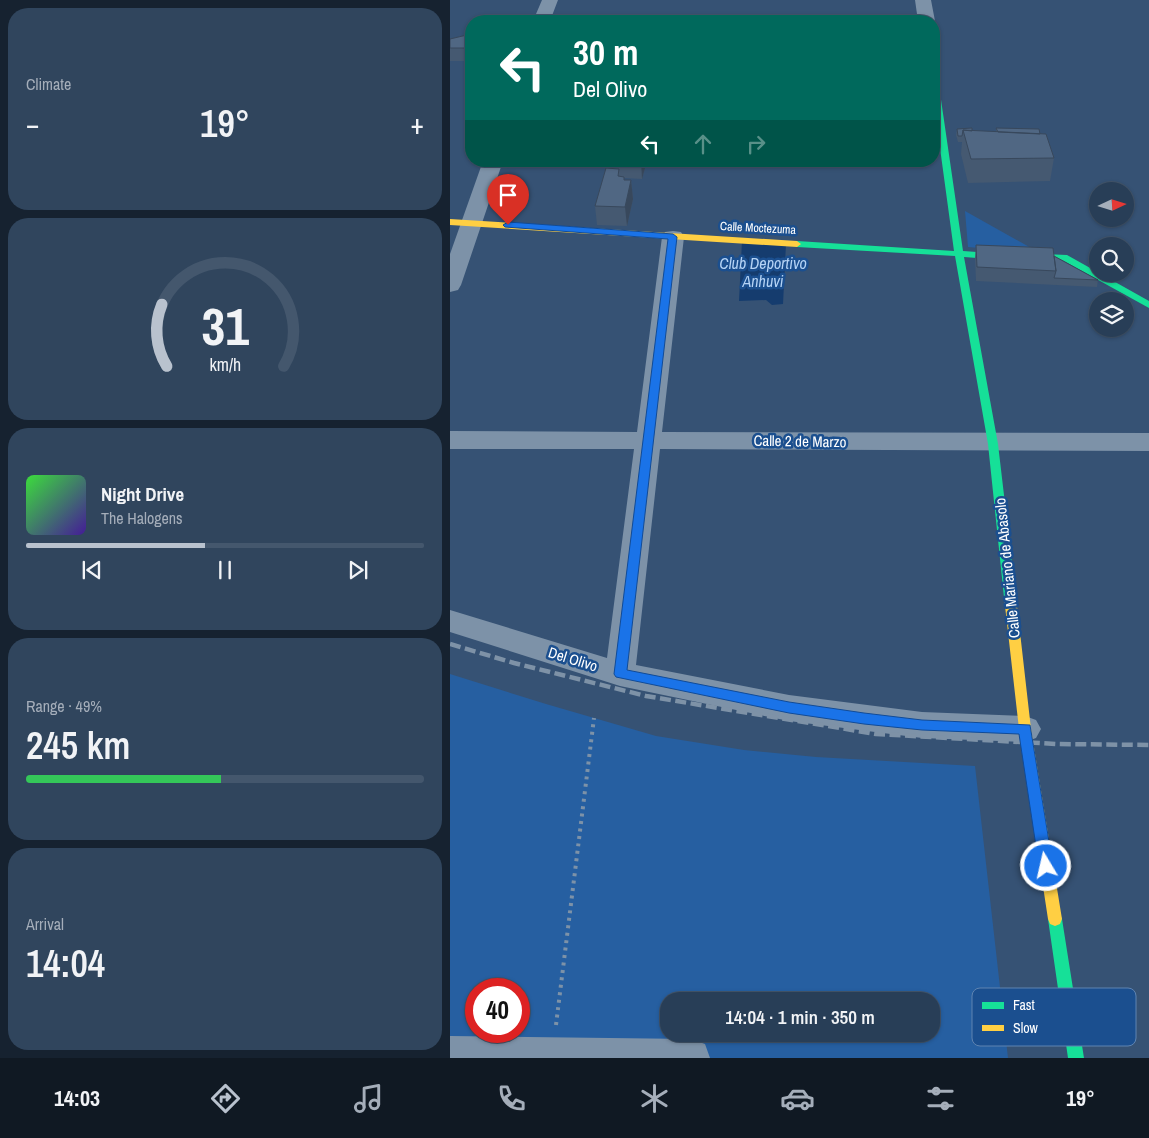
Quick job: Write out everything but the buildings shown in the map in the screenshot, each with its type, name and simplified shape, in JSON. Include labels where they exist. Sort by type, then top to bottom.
[{"type":"street","points":[[544,15],[550,0]]},
{"type":"street","points":[[923,0],[925,15]]},
{"type":"street","name":"Calle Mariano de Abasolo","points":[[940,119],[960,254],[993,444],[1025,729],[1065,988]]},
{"type":"street","points":[[450,285],[490,167]]},
{"type":"street","name":"Calle Moctezuma","points":[[450,222],[988,255]]},
{"type":"street","points":[[620,674],[673,237]]},
{"type":"street","points":[[1007,256],[1064,258],[1149,305]]},
{"type":"street","name":"Calle 2 de Marzo","points":[[450,440],[993,444],[1149,442]]},
{"type":"street","name":"Del Olivo","points":[[450,621],[620,674],[789,708],[922,725],[1025,729]]},
{"type":"street","points":[[450,1055],[691,1058]]},
{"type":"path","points":[[552,1057],[594,718]]},
{"type":"shaded area","points":[[965,211],[1040,253],[968,247]]},
{"type":"shaded area","points":[[450,674],[656,736],[744,750],[816,757],[975,766],[1000,988],[972,988],[972,1046],[1007,1046],[1008,1058],[450,1058]]},
{"type":"water","name":"Club Deportivo Anhuvi","points":[[742,241],[786,244],[783,304],[772,305],[766,300],[739,301]]},
{"type":"railway","points":[[450,644],[514,663],[646,696],[876,734],[1056,744],[1149,745]]},
{"type":"traffic: fast","points":[[940,121],[959,254],[993,444],[1010,597]]},
{"type":"traffic: fast","points":[[797,244],[977,255]]},
{"type":"traffic: fast","points":[[1020,256],[1064,257],[1149,305]]},
{"type":"traffic: fast","points":[[1055,919],[1065,988]]},
{"type":"traffic: fast","points":[[1074,1046],[1076,1058]]},
{"type":"traffic: slow","points":[[450,222],[797,244]]},
{"type":"traffic: slow","points":[[1010,597],[1025,729],[1055,919]]},
{"type":"route","points":[[508,225],[673,237],[620,674],[789,708],[864,719],[922,725],[1025,729],[1046,866]]}]
